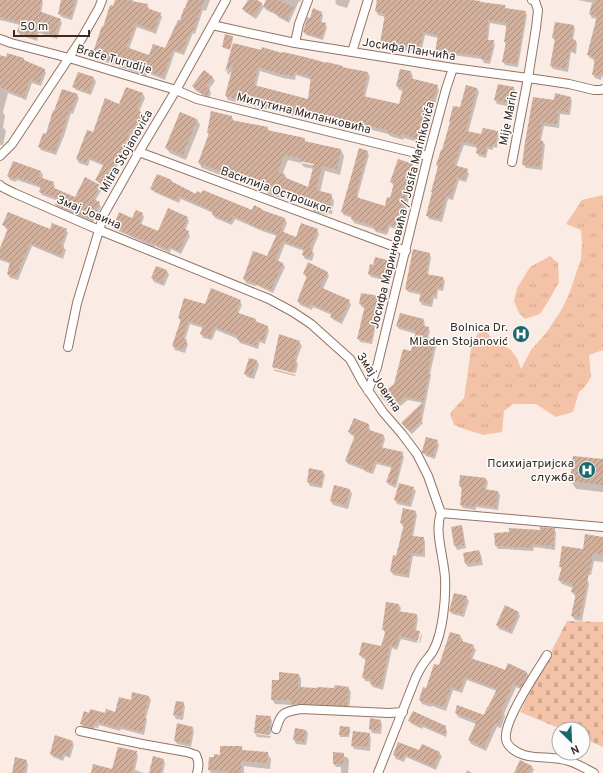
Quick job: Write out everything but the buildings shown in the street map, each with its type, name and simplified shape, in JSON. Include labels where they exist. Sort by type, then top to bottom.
[{"type":"street","points":[[0,156],[12,144],[82,38],[102,0]]},
{"type":"street","name":"Mitra Stojanovića","points":[[68,348],[77,303],[104,214],[226,0]]},
{"type":"street","points":[[295,44],[308,0]]},
{"type":"street","points":[[352,52],[368,0]]},
{"type":"street","name":"Mije Marin","points":[[512,162],[528,78],[538,10],[534,1],[532,0]]},
{"type":"street","name":"Јосифа Панчића","points":[[212,24],[295,44],[569,84],[594,90],[603,89]]},
{"type":"street","name":"Braće Turudije","points":[[0,39],[176,90]]},
{"type":"street","name":"Јосифа Маринковића / Josifa Marinkovića","points":[[368,391],[377,367],[428,156],[453,68]]},
{"type":"street","name":"Милутина Миланковића","points":[[176,90],[197,99],[428,156]]},
{"type":"street","name":"Василија Острошког","points":[[138,152],[406,251]]},
{"type":"street","name":"Змај Јовина","points":[[0,185],[2,188],[99,230],[269,299],[311,324],[350,359],[368,391],[417,454],[428,476],[441,513]]},
{"type":"street","points":[[378,773],[416,677],[433,650],[440,633],[445,577],[438,528],[441,513],[603,527]]},
{"type":"street","points":[[547,655],[528,686],[509,722],[506,740],[513,749],[522,755],[568,761],[594,773]]},
{"type":"street","points":[[276,729],[279,718],[287,711],[301,709],[403,712]]},
{"type":"street","points":[[80,731],[196,755],[199,766],[197,773]]},
{"type":"green space","points":[[603,195],[603,350],[589,355],[591,377],[584,388],[579,392],[573,412],[556,417],[536,404],[513,404],[504,411],[502,432],[484,435],[454,425],[450,413],[464,398],[472,343],[483,326],[492,339],[510,349],[517,358],[521,369],[531,350],[546,333],[562,309],[569,294],[581,259],[581,230],[566,224],[582,200]]},
{"type":"green space","points":[[550,256],[558,263],[559,282],[540,314],[525,319],[519,313],[514,301],[517,288],[530,267]]},
{"type":"green space","points":[[567,621],[603,622],[603,747],[591,742],[591,721],[551,721],[551,725],[520,712]]},
{"type":"place","name":"Bolnica Dr. Mladen Stojanović","points":[[521,334]]},
{"type":"place","name":"Психијатријска служба","points":[[587,470]]}]
